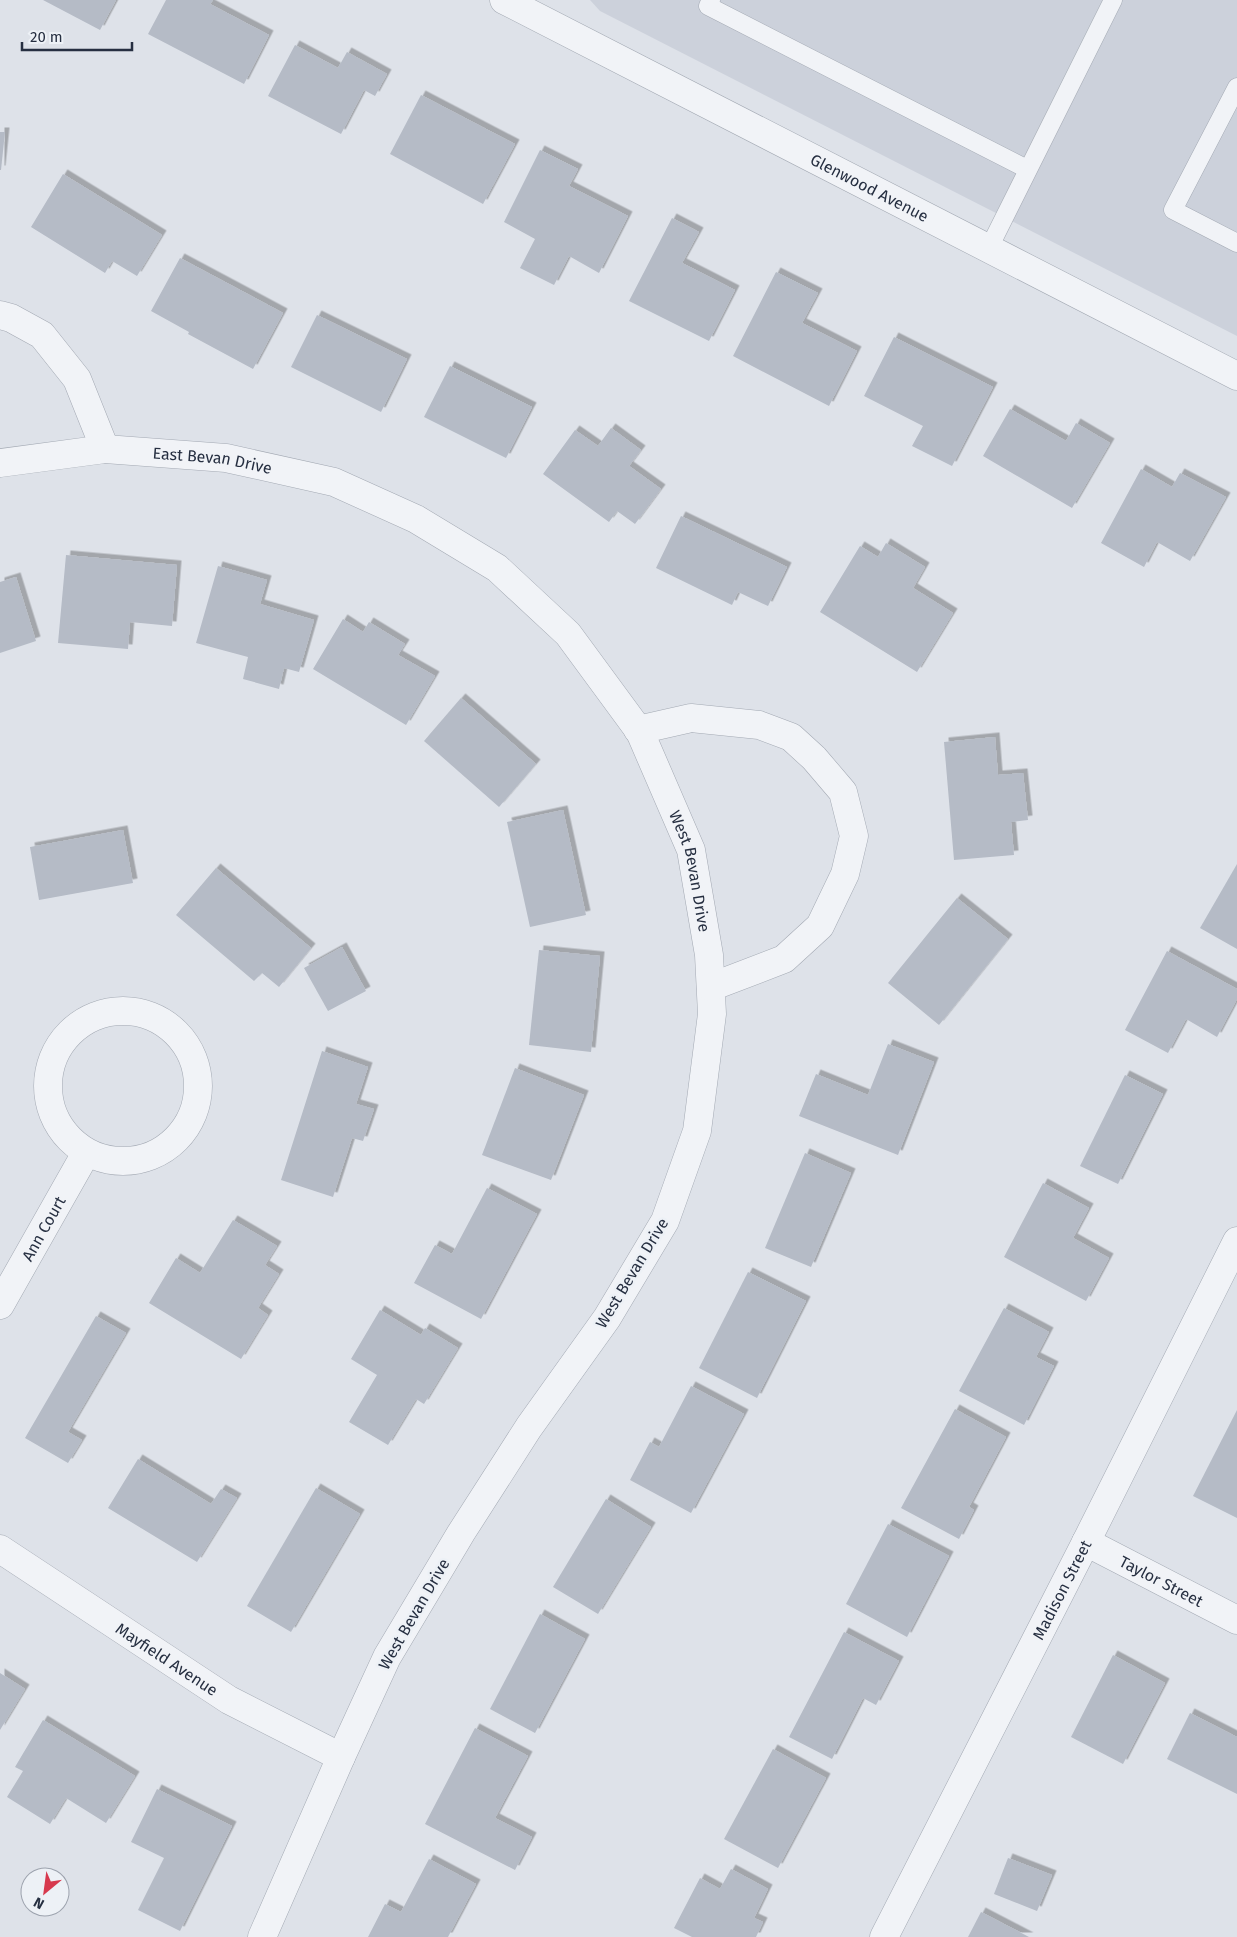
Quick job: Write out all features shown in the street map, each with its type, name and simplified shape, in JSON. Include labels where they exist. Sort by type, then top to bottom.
[{"type":"street","name":"Glenwood Avenue","points":[[521,4],[1237,376]]},
{"type":"street","points":[[0,315],[11,318],[42,335],[77,378],[105,449]]},
{"type":"street","name":"East Bevan Drive","points":[[0,463],[105,449],[226,458],[334,482],[416,519]]},
{"type":"street","name":"West Bevan Drive","points":[[262,1937],[387,1657],[461,1533],[529,1427],[607,1318],[665,1221],[697,1131],[712,1014],[709,955],[691,850],[638,730],[568,634],[497,568],[416,519]]},
{"type":"street","points":[[638,730],[691,718],[759,724],[792,738],[814,758],[843,792],[854,836],[845,874],[820,926],[784,959],[711,987]]},
{"type":"street","points":[[119,1010],[143,1013],[165,1023],[184,1040],[196,1064],[199,1089],[196,1106],[194,1114],[181,1136],[161,1152],[136,1161],[111,1161],[86,1152],[67,1137],[54,1116],[48,1094],[49,1069],[58,1046],[74,1028],[95,1015],[119,1010]]},
{"type":"street","name":"Ann Court","points":[[0,1305],[86,1152]]},
{"type":"street","name":"Madison Street","points":[[884,1937],[1237,1241]]},
{"type":"street","name":"Taylor Street","points":[[1086,1542],[1237,1620]]},
{"type":"street","name":"Mayfield Avenue","points":[[0,1550],[229,1700],[341,1757]]},
{"type":"lane","points":[[711,0],[708,6],[1027,169]]},
{"type":"lane","points":[[989,248],[1113,0]]},
{"type":"lane","points":[[1237,87],[1173,210],[1237,243]]},
{"type":"shaded area","points":[[590,0],[1237,0],[1237,336],[600,11]]},
{"type":"building","points":[[43,0],[116,0],[100,30]]},
{"type":"building","points":[[166,0],[213,0],[210,4],[269,35],[244,84],[148,34]]},
{"type":"building","points":[[295,45],[338,68],[347,52],[387,74],[375,96],[364,90],[341,134],[268,96]]},
{"type":"building","points":[[421,95],[515,144],[483,204],[390,154]]},
{"type":"building","points":[[0,132],[5,132],[1,170],[0,170]]},
{"type":"building","points":[[540,150],[578,169],[569,186],[628,216],[599,273],[569,256],[554,285],[520,268],[535,239],[504,222]]},
{"type":"building","points":[[63,174],[162,235],[137,276],[112,261],[105,273],[31,227]]},
{"type":"building","points":[[672,218],[699,232],[682,263],[735,290],[709,341],[629,301]]},
{"type":"building","points":[[180,258],[283,313],[253,369],[188,334],[189,332],[151,311]]},
{"type":"building","points":[[776,272],[818,293],[802,323],[857,351],[829,406],[733,356]]},
{"type":"building","points":[[317,315],[407,359],[381,412],[291,367]]},
{"type":"building","points":[[894,337],[993,387],[952,466],[912,446],[923,426],[864,396]]},
{"type":"building","points":[[450,366],[532,407],[506,458],[424,417]]},
{"type":"building","points":[[1010,409],[1066,441],[1076,423],[1110,443],[1072,508],[983,456]]},
{"type":"building","points":[[611,428],[641,450],[629,466],[661,489],[635,524],[617,511],[609,522],[543,474],[575,430],[598,446]]},
{"type":"building","points":[[1141,469],[1172,487],[1180,473],[1226,497],[1190,561],[1157,542],[1144,567],[1101,543]]},
{"type":"building","points":[[681,516],[787,567],[768,606],[738,592],[732,605],[656,568]]},
{"type":"building","points":[[886,543],[925,567],[913,588],[953,613],[917,672],[820,612],[860,546],[878,557]]},
{"type":"building","points":[[66,555],[177,565],[172,626],[130,622],[128,649],[58,643]]},
{"type":"building","points":[[218,566],[267,580],[260,604],[314,620],[299,672],[284,668],[279,689],[243,679],[248,657],[196,643]]},
{"type":"building","points":[[16,577],[36,641],[0,653],[0,582]]},
{"type":"building","points":[[343,619],[363,632],[369,622],[405,644],[398,655],[435,676],[406,725],[313,669]]},
{"type":"building","points":[[461,698],[536,764],[499,807],[424,741]]},
{"type":"building","points":[[995,737],[998,775],[1023,773],[1028,820],[1011,822],[1014,855],[954,860],[944,742]]},
{"type":"building","points":[[563,810],[586,915],[530,927],[507,822]]},
{"type":"building","points":[[123,830],[133,883],[39,900],[30,847]]},
{"type":"building","points":[[1237,864],[1237,949],[1200,928]]},
{"type":"building","points":[[216,868],[311,948],[279,987],[262,973],[254,981],[176,915]]},
{"type":"building","points":[[957,898],[1008,939],[939,1025],[888,983]]},
{"type":"building","points":[[342,947],[366,991],[328,1011],[304,968]]},
{"type":"building","points":[[539,950],[600,956],[591,1052],[529,1045]]},
{"type":"building","points":[[1167,951],[1237,989],[1237,999],[1217,1037],[1186,1019],[1168,1053],[1125,1030]]},
{"type":"building","points":[[888,1044],[934,1062],[898,1155],[799,1116],[816,1074],[868,1095]]},
{"type":"building","points":[[322,1051],[368,1067],[356,1104],[374,1109],[363,1141],[352,1138],[333,1197],[281,1180]]},
{"type":"building","points":[[515,1068],[584,1095],[551,1180],[482,1155]]},
{"type":"building","points":[[1125,1075],[1163,1094],[1118,1184],[1080,1166]]},
{"type":"building","points":[[805,1153],[851,1173],[811,1267],[765,1248]]},
{"type":"building","points":[[1043,1183],[1089,1208],[1073,1238],[1109,1258],[1086,1301],[1004,1257]]},
{"type":"building","points":[[487,1188],[537,1214],[481,1319],[414,1283],[435,1245],[452,1254]]},
{"type":"building","points":[[233,1220],[277,1246],[265,1265],[279,1274],[258,1308],[268,1315],[241,1359],[149,1303],[176,1258],[200,1273]]},
{"type":"building","points":[[748,1272],[806,1301],[757,1398],[699,1368]]},
{"type":"building","points":[[1004,1308],[1049,1332],[1036,1357],[1054,1366],[1024,1425],[959,1391]]},
{"type":"building","points":[[380,1310],[421,1335],[425,1328],[458,1348],[424,1404],[416,1399],[388,1445],[349,1422],[377,1375],[351,1359]]},
{"type":"building","points":[[96,1316],[126,1333],[68,1432],[82,1440],[68,1463],[25,1438]]},
{"type":"building","points":[[691,1386],[744,1414],[691,1513],[630,1480],[650,1442],[659,1447]]},
{"type":"building","points":[[955,1409],[1006,1437],[969,1507],[974,1510],[959,1539],[901,1508]]},
{"type":"building","points":[[1237,1410],[1237,1518],[1193,1496]]},
{"type":"building","points":[[138,1459],[211,1504],[221,1489],[237,1498],[197,1562],[108,1508]]},
{"type":"building","points":[[316,1488],[360,1514],[291,1632],[247,1606]]},
{"type":"building","points":[[606,1499],[651,1527],[598,1614],[553,1587]]},
{"type":"building","points":[[888,1524],[949,1556],[907,1637],[846,1604]]},
{"type":"building","points":[[540,1614],[585,1639],[535,1733],[490,1709]]},
{"type":"building","points":[[844,1632],[899,1661],[876,1705],[863,1698],[832,1759],[789,1737]]},
{"type":"building","points":[[1113,1655],[1165,1683],[1123,1764],[1071,1737]]},
{"type":"building","points":[[0,1673],[25,1689],[0,1730]]},
{"type":"building","points":[[1190,1713],[1237,1737],[1237,1794],[1167,1759]]},
{"type":"building","points":[[43,1720],[135,1776],[106,1823],[66,1798],[50,1824],[7,1797],[23,1771],[15,1767]]},
{"type":"building","points":[[475,1728],[528,1756],[495,1818],[532,1837],[515,1870],[425,1824]]},
{"type":"building","points":[[773,1749],[826,1778],[778,1868],[724,1839]]},
{"type":"building","points":[[157,1789],[232,1826],[180,1931],[138,1910],[164,1858],[131,1842]]},
{"type":"building","points":[[1008,1858],[1052,1875],[1037,1911],[994,1894]]},
{"type":"building","points":[[429,1859],[476,1884],[448,1937],[368,1937],[385,1904],[401,1912]]},
{"type":"building","points":[[731,1869],[768,1889],[754,1918],[763,1922],[756,1937],[692,1937],[674,1928],[700,1878],[720,1889]]},
{"type":"building","points":[[981,1912],[1029,1937],[968,1937]]}]
